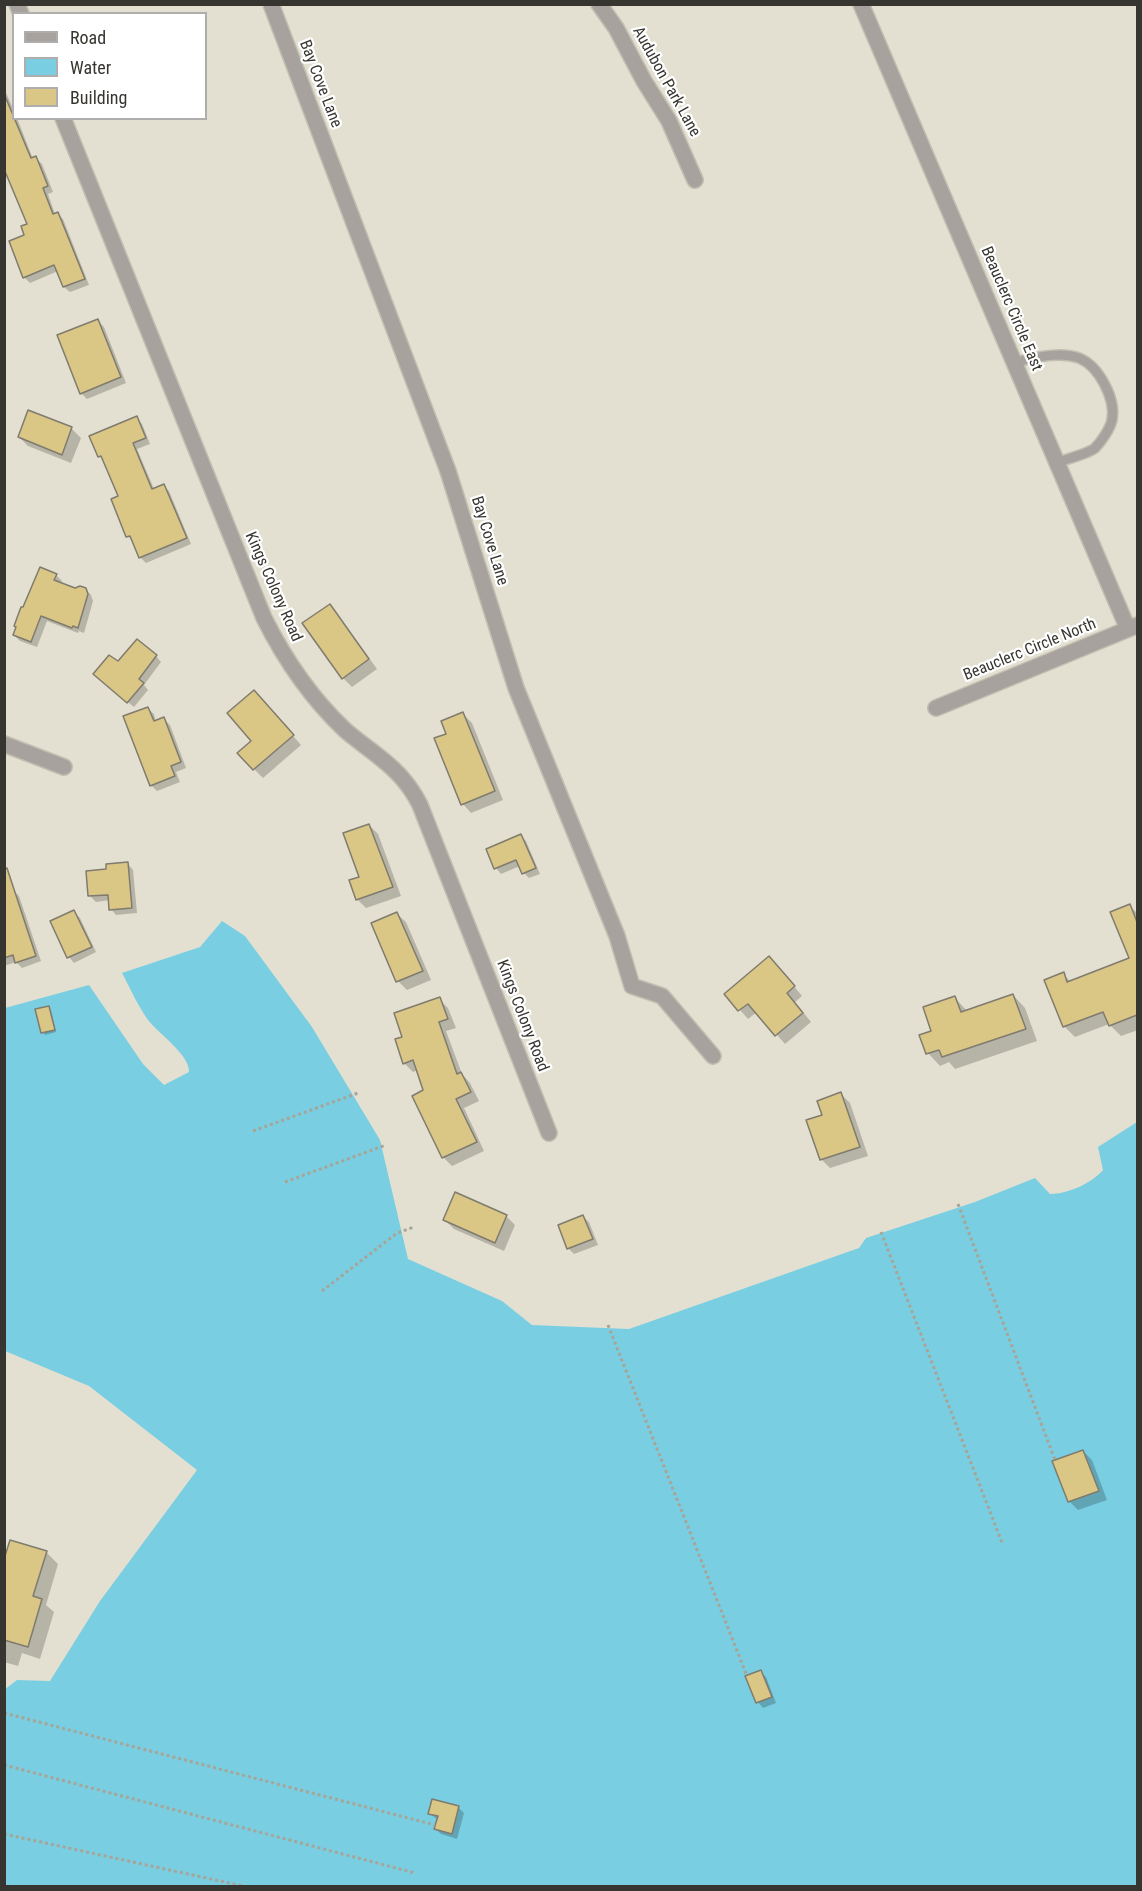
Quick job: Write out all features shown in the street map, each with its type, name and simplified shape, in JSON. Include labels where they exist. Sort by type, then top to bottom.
[{"type":"street","name":"Bay Cove Lane","points":[[271,4],[448,471],[516,687],[617,936],[632,986],[662,996],[713,1056]]},
{"type":"street","name":"Audubon Park Lane","points":[[599,4],[616,28],[638,71],[669,121],[694,180]]},
{"type":"street","name":"Beauclerc Circle East","points":[[861,4],[1056,463],[1133,627]]},
{"type":"street","name":"Kings Colony Road","points":[[64,120],[264,618],[276,643],[309,691],[343,728],[402,778],[420,805],[549,1133]]},
{"type":"street","name":"Beauclerc Circle North","points":[[936,708],[1133,627]]},
{"type":"street","points":[[4,744],[64,767]]},
{"type":"lane","points":[[1015,362],[1059,354],[1079,358],[1092,366],[1104,380],[1110,400],[1112,420],[1105,435],[1094,449],[1056,463]]},
{"type":"path","points":[[253,1131],[358,1093]]},
{"type":"path","points":[[285,1182],[386,1145]]},
{"type":"path","points":[[958,1204],[1055,1460]]},
{"type":"path","points":[[322,1291],[397,1233],[414,1227]]},
{"type":"path","points":[[881,1232],[1003,1545]]},
{"type":"path","points":[[608,1325],[747,1676]]},
{"type":"path","points":[[4,1713],[435,1825]]},
{"type":"path","points":[[4,1765],[415,1874]]},
{"type":"path","points":[[4,1833],[243,1887]]},
{"type":"water","points":[[222,921],[245,936],[312,1027],[380,1140],[408,1259],[502,1301],[532,1325],[629,1329],[859,1248],[866,1238],[975,1202],[1035,1178],[1050,1194],[1072,1190],[1093,1179],[1103,1170],[1098,1147],[1137,1122],[1137,1886],[5,1886],[4,1690],[17,1680],[50,1681],[100,1601],[197,1470],[89,1386],[5,1351],[5,1008],[89,985],[143,1064],[164,1085],[189,1072],[188,1065],[179,1052],[148,1020],[122,973],[200,947]]},
{"type":"building","points":[[5,96],[12,113],[12,120],[15,120],[31,158],[36,156],[48,186],[43,188],[53,214],[58,212],[85,279],[63,287],[54,265],[23,278],[9,241],[24,235],[21,226],[27,224],[4,169]]},
{"type":"building","points":[[98,319],[121,377],[80,394],[57,335]]},
{"type":"building","points":[[28,410],[72,427],[62,455],[18,437]]},
{"type":"building","points":[[137,416],[146,438],[133,443],[152,489],[164,484],[187,538],[139,558],[130,536],[126,537],[111,499],[118,496],[101,456],[98,457],[89,436]]},
{"type":"building","points":[[40,567],[57,574],[54,580],[75,588],[80,586],[86,588],[88,594],[78,628],[73,626],[72,628],[41,616],[31,642],[13,635],[16,627],[14,626]]},
{"type":"building","points":[[330,604],[369,659],[342,679],[302,623]]},
{"type":"building","points":[[137,639],[157,655],[139,679],[144,683],[127,703],[93,674],[109,655],[118,661]]},
{"type":"building","points":[[254,690],[294,735],[253,770],[237,753],[251,741],[227,713]]},
{"type":"building","points":[[148,707],[154,721],[164,717],[181,762],[171,766],[175,776],[150,786],[123,716]]},
{"type":"building","points":[[463,712],[495,791],[461,805],[434,738],[446,734],[441,721]]},
{"type":"building","points":[[369,824],[393,887],[356,900],[349,880],[359,877],[343,833]]},
{"type":"building","points":[[521,834],[536,868],[522,874],[516,860],[494,869],[486,849]]},
{"type":"building","points":[[128,862],[132,908],[109,910],[108,895],[88,896],[86,871],[106,869],[106,864]]},
{"type":"building","points":[[7,868],[36,956],[15,963],[13,955],[4,958],[4,869]]},
{"type":"building","points":[[1130,904],[1137,922],[1137,1015],[1109,1026],[1103,1012],[1063,1027],[1044,980],[1064,972],[1067,982],[1129,958],[1110,912]]},
{"type":"building","points":[[74,910],[92,947],[67,958],[50,921]]},
{"type":"building","points":[[397,912],[423,971],[396,982],[371,923]]},
{"type":"building","points":[[769,956],[795,986],[787,993],[803,1013],[775,1036],[748,1004],[738,1011],[724,994]]},
{"type":"building","points":[[1013,994],[1026,1029],[942,1057],[939,1050],[926,1054],[919,1035],[931,1031],[923,1007],[955,996],[961,1012]]},
{"type":"building","points":[[440,997],[448,1019],[439,1022],[457,1074],[461,1072],[471,1092],[456,1099],[477,1142],[442,1158],[412,1096],[423,1090],[413,1060],[403,1064],[395,1039],[402,1037],[394,1013]]},
{"type":"building","points":[[49,1006],[55,1030],[41,1033],[35,1009]]},
{"type":"building","points":[[841,1092],[860,1147],[820,1160],[806,1120],[822,1115],[817,1101]]},
{"type":"building","points":[[455,1192],[507,1215],[495,1243],[443,1220]]},
{"type":"building","points":[[583,1215],[593,1239],[567,1249],[558,1225]]},
{"type":"building","points":[[1083,1450],[1099,1491],[1068,1502],[1052,1461]]},
{"type":"building","points":[[10,1540],[47,1551],[33,1596],[42,1599],[28,1647],[4,1640],[4,1559]]},
{"type":"building","points":[[761,1670],[772,1697],[756,1703],[745,1676]]},
{"type":"building","points":[[432,1799],[459,1806],[452,1834],[434,1829],[438,1816],[428,1814]]}]
